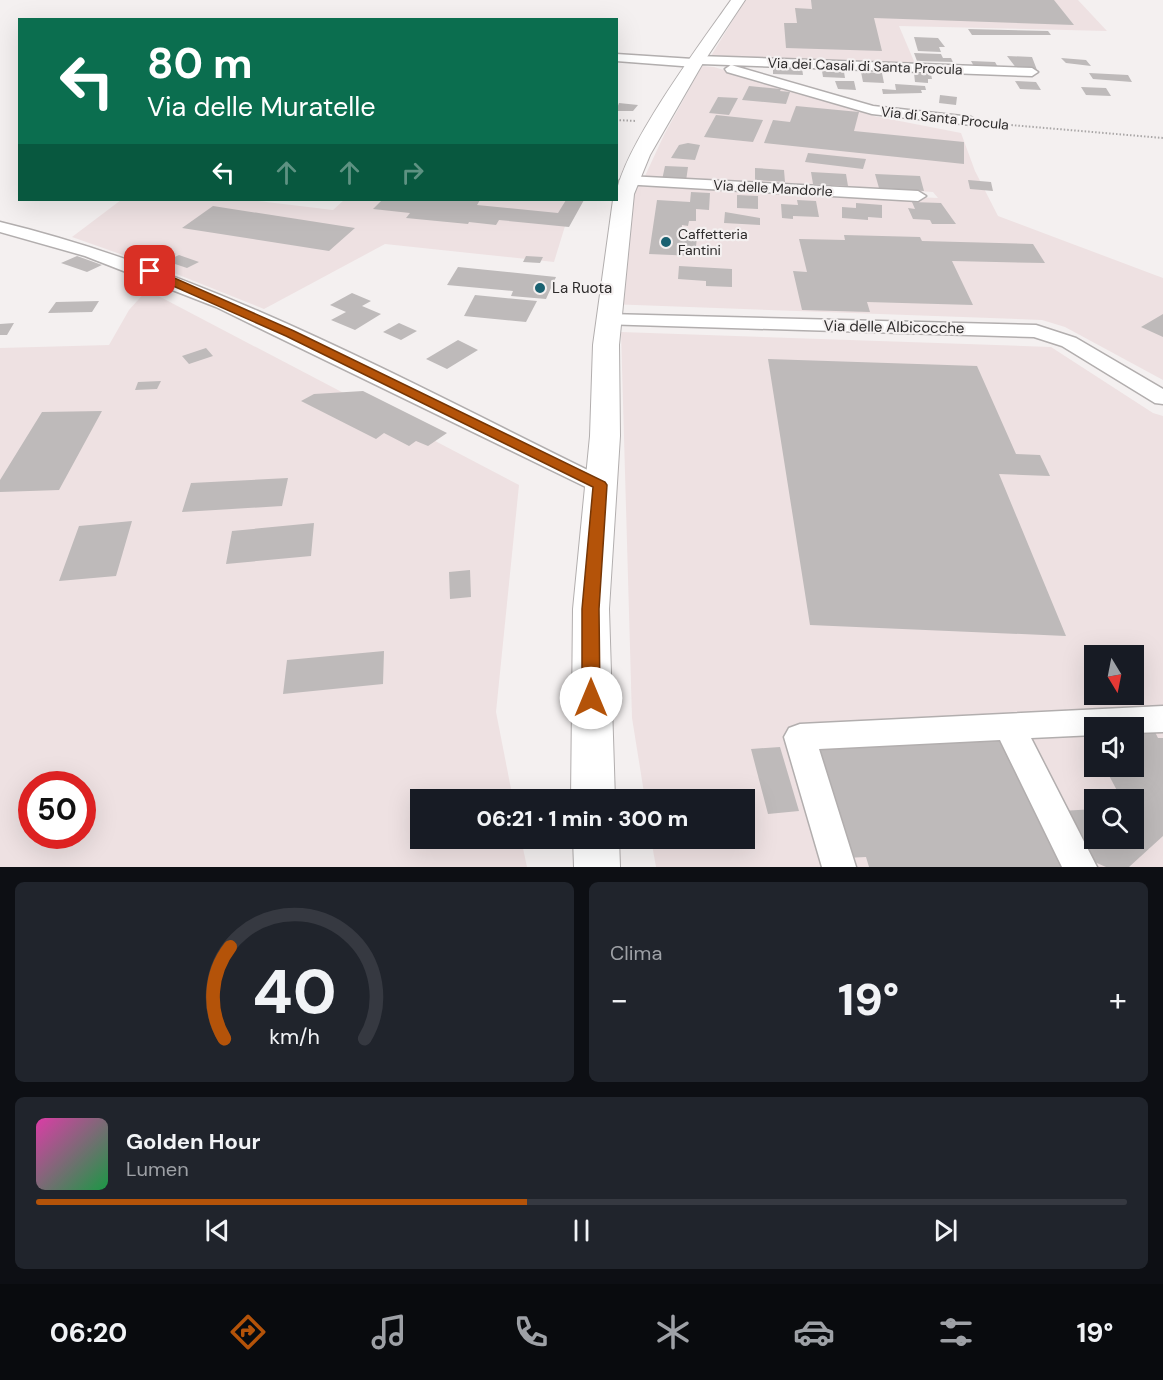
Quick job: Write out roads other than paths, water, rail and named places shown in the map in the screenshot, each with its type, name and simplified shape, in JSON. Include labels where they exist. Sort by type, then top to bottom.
[{"type":"main road","points":[[593,789],[591,609],[605,436],[608,320],[627,181],[640,155],[697,61],[738,0]]},
{"type":"main road","points":[[596,849],[597,867]]},
{"type":"street","points":[[618,57],[697,61]]},
{"type":"street","name":"Via dei Casali di Santa Procula","points":[[697,61],[1032,72]]},
{"type":"street","name":"Via di Santa Procula","points":[[697,61],[872,110],[971,121]]},
{"type":"street","name":"Via delle Mandorle","points":[[627,181],[918,196]]},
{"type":"street","points":[[0,227],[73,244],[167,278],[290,333],[600,485]]},
{"type":"street","name":"Via delle Albicocche","points":[[608,320],[1036,332],[1069,342],[1163,398]]},
{"type":"street","points":[[839,867],[800,737],[1163,719]]},
{"type":"street","points":[[1009,726],[1080,867]]},
{"type":"place","name":"Caffetteria Fantini","points":[[666,242]]},
{"type":"place","name":"La Ruota","points":[[540,288]]}]
